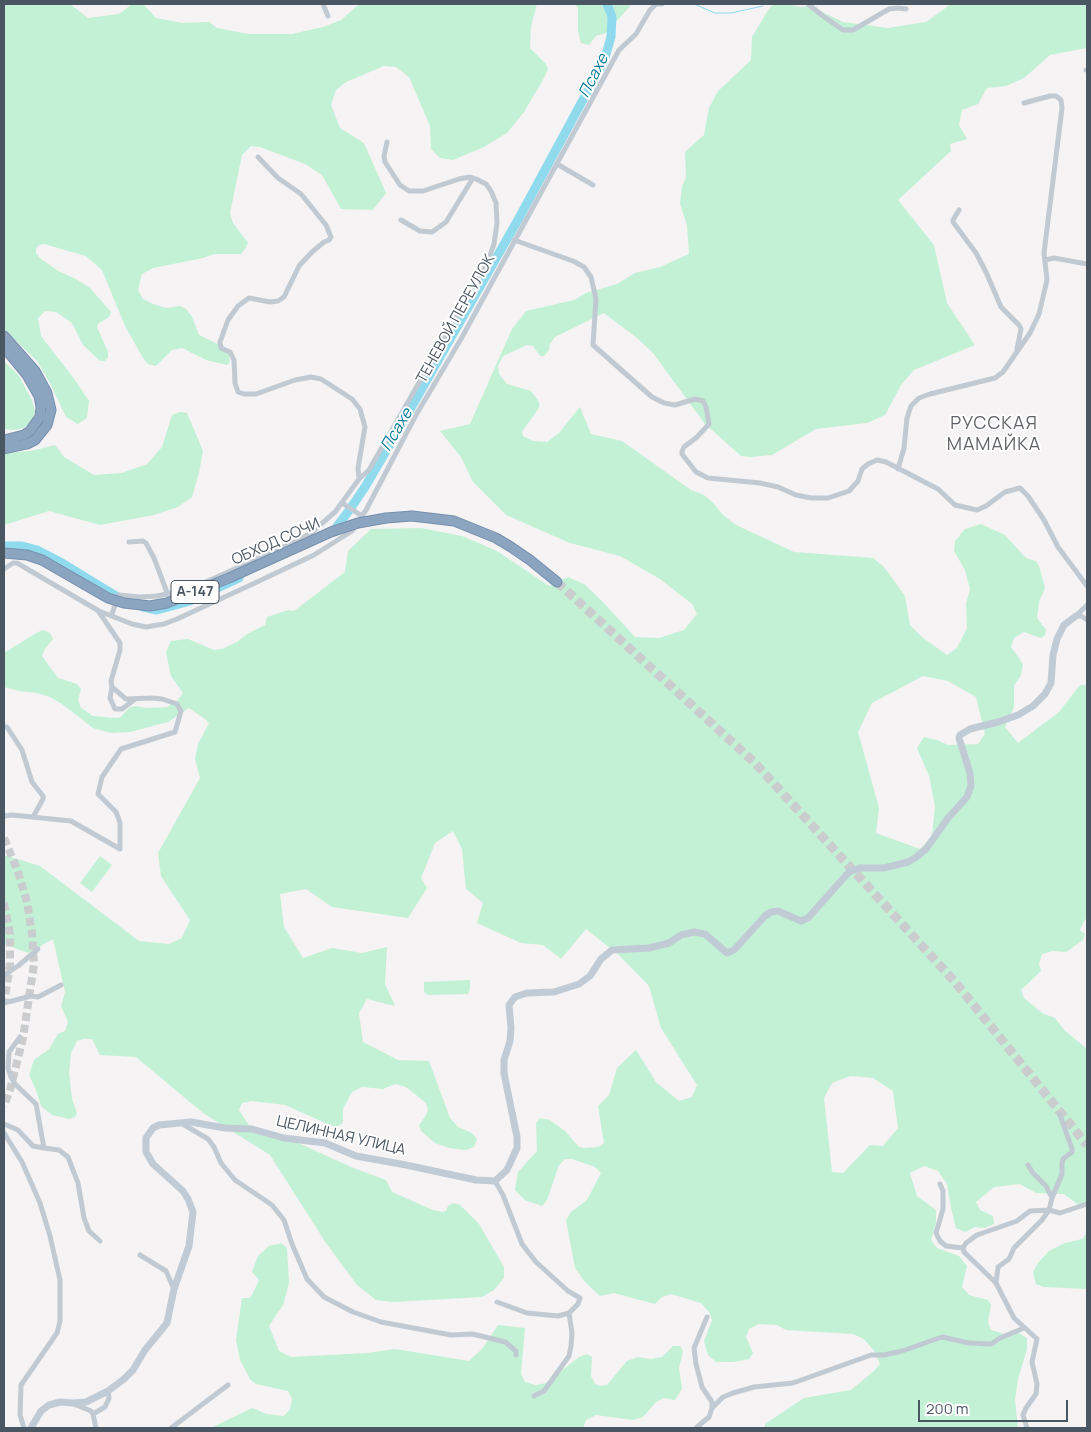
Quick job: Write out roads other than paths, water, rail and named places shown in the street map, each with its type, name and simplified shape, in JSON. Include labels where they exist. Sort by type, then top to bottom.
[{"type":"highway","points":[[4,336],[35,371],[47,393],[51,410],[47,426],[35,440],[27,444],[4,449]]},
{"type":"highway","points":[[4,347],[28,375],[39,396],[41,407],[40,417],[30,431],[24,435],[4,440]]},
{"type":"highway","name":"ОБХОД СОЧИ","points":[[4,553],[27,555],[42,560],[108,598],[124,603],[150,606],[166,603],[229,578],[331,532],[358,523],[412,516],[436,518],[463,524],[496,538],[530,560],[557,582]]},
{"type":"street","points":[[323,4],[328,16]]},
{"type":"street","name":"ТЕНЕВОЙ ПЕРЕУЛОК","points":[[4,569],[13,563],[17,564],[99,611],[132,624],[146,627],[164,624],[314,555],[352,531],[461,339],[619,50],[636,34],[650,10],[656,4],[662,4]]},
{"type":"street","points":[[808,4],[843,30],[853,30],[889,9],[906,9]]},
{"type":"street","points":[[898,469],[904,448],[907,418],[911,406],[919,398],[995,378],[1003,372],[1030,333],[1040,314],[1047,280],[1045,260],[1062,108],[1061,100],[1056,96],[1024,103]]},
{"type":"street","points":[[111,616],[119,595],[140,597],[168,595],[190,589],[299,540],[324,523],[342,504],[359,479],[370,470],[487,264],[494,244],[496,230],[496,203],[486,184],[473,178],[459,179],[422,191],[409,191],[400,185],[385,162],[386,142]]},
{"type":"street","points":[[258,157],[278,178],[301,194],[326,225],[331,237],[312,252],[299,266],[284,297],[278,301],[270,302],[249,298],[238,306],[228,320],[220,342],[221,348],[230,352],[234,360],[235,383],[238,392],[256,394],[295,380],[310,377],[320,379],[352,399],[360,409],[365,427],[358,468],[359,479]]},
{"type":"street","points":[[557,164],[593,186]]},
{"type":"street","points":[[401,220],[420,231],[432,232],[446,222],[473,178]]},
{"type":"street","points":[[959,210],[953,222],[976,253],[1001,307],[1021,329],[1017,352]]},
{"type":"street","points":[[514,240],[573,261],[584,267],[591,277],[596,299],[593,344],[652,397],[664,403],[675,405],[699,398],[705,403],[709,424],[682,451],[682,454],[696,472],[708,478],[760,483],[778,487],[796,495],[811,498],[828,498],[849,491],[858,481],[862,469],[877,460],[886,462],[938,489],[954,505],[977,510],[986,506],[1004,492],[1020,488],[1028,496],[1044,520],[1058,547],[1087,586]]},
{"type":"street","points":[[1045,260],[1054,258],[1087,264]]},
{"type":"street","points":[[342,504],[362,516]]},
{"type":"street","points":[[129,542],[143,541],[146,543],[154,558],[168,595]]},
{"type":"street","points":[[497,1302],[527,1313],[558,1316],[570,1312],[578,1304],[580,1298],[568,1291],[536,1262],[522,1244],[503,1195],[495,1181],[507,1170],[517,1148],[517,1137],[504,1073],[504,1060],[510,1034],[509,1005],[515,997],[527,993],[554,992],[579,984],[590,976],[601,959],[612,950],[649,948],[669,943],[681,935],[694,932],[706,934],[727,952],[734,950],[765,916],[771,912],[778,911],[801,922],[808,918],[849,872],[860,868],[884,868],[908,862],[915,858],[926,849],[948,818],[967,797],[971,786],[970,773],[959,738],[960,735],[970,729],[1018,715],[1045,694],[1051,682],[1053,655],[1057,639],[1064,625],[1087,606]]},
{"type":"street","name":"ТЕНЕВОЙ ПЕРЕУЛОК","points":[[99,611],[120,643],[120,650],[111,681],[112,687]]},
{"type":"street","points":[[1076,616],[1087,620]]},
{"type":"street","points":[[112,687],[110,698],[115,709],[122,709],[134,700]]},
{"type":"street","points":[[4,816],[71,821],[120,849],[120,823],[116,812],[98,794],[102,776],[121,749],[175,732],[181,711],[177,704],[162,699],[126,699],[112,687]]},
{"type":"street","points":[[4,727],[7,727],[22,750],[32,782],[43,796],[33,817]]},
{"type":"street","points":[[4,975],[18,966],[38,948]]},
{"type":"street","points":[[4,1004],[32,996],[38,997],[61,985]]},
{"type":"street","points":[[20,1036],[9,1052],[8,1068],[15,1084],[36,1104],[44,1148]]},
{"type":"street","points":[[996,1283],[998,1267],[1049,1210],[1062,1174],[1062,1164],[1072,1149],[1071,1141],[1060,1115]]},
{"type":"street","points":[[181,1123],[208,1139],[221,1163],[235,1180],[272,1205],[284,1220],[307,1279],[324,1296],[353,1312],[381,1322],[451,1335],[473,1334],[505,1342],[516,1351],[516,1355]]},
{"type":"street","name":"ЦЕЛИННАЯ УЛИЦА","points":[[31,1428],[41,1412],[49,1405],[60,1402],[86,1402],[108,1392],[128,1376],[166,1323],[174,1289],[189,1246],[192,1212],[183,1191],[153,1164],[149,1158],[145,1144],[148,1132],[153,1128],[159,1125],[202,1123],[225,1128],[252,1129],[284,1138],[325,1143],[356,1156],[476,1180],[495,1181]]},
{"type":"street","points":[[4,1124],[18,1130],[33,1146],[59,1150],[68,1157],[78,1183],[84,1218],[90,1231],[100,1241]]},
{"type":"street","points":[[4,1133],[22,1162],[40,1203],[52,1243],[60,1280],[60,1321],[58,1329],[20,1385],[20,1415],[24,1428]]},
{"type":"street","points":[[1028,1164],[1033,1173],[1046,1186],[1052,1198]]},
{"type":"street","points":[[940,1184],[943,1191],[943,1209],[936,1233],[940,1242],[946,1246],[963,1248]]},
{"type":"street","points":[[963,1248],[966,1242],[1017,1221],[1030,1211],[1049,1210],[1060,1213],[1087,1204]]},
{"type":"street","points":[[963,1248],[964,1252],[996,1283],[1014,1318],[1037,1339],[1032,1362],[1037,1384],[1036,1394],[1026,1408],[1024,1415],[1026,1428]]},
{"type":"street","points":[[140,1255],[166,1272],[174,1289]]},
{"type":"street","points":[[534,1396],[544,1391],[569,1356],[572,1346],[570,1312]]},
{"type":"street","points":[[696,1428],[709,1417],[712,1408],[712,1402],[702,1387],[694,1348],[707,1317]]},
{"type":"street","points":[[712,1408],[724,1397],[732,1393],[754,1387],[793,1383],[871,1355],[884,1355],[902,1351],[942,1337],[970,1343],[991,1344],[1024,1328]]},
{"type":"street","points":[[171,1428],[228,1385]]},
{"type":"street","name":"ЦЕЛИННАЯ УЛИЦА","points":[[93,1414],[105,1407],[109,1398],[108,1392]]},
{"type":"street","points":[[73,1403],[91,1411],[96,1428]]},
{"type":"waterway","name":"Псахе","points":[[330,532],[335,529],[365,487],[399,429],[519,218],[604,61],[611,37],[612,17],[607,4]]},
{"type":"waterway","points":[[694,4],[715,13],[731,13],[763,6]]},
{"type":"waterway","name":"Псахе","points":[[4,546],[22,546],[37,550],[126,602]]},
{"type":"waterway","name":"Псахе","points":[[143,607],[157,610],[190,601],[239,578]]},
{"type":"tunnel","points":[[557,582],[755,763],[955,982],[1087,1145]]},
{"type":"tunnel","points":[[4,838],[17,869],[27,902],[34,964],[23,1038],[4,1106]]},
{"type":"tunnel","points":[[4,903],[10,934],[10,964],[4,1004]]},
{"type":"district","name":"РУССКАЯ МАМАЙКА","points":[[994,434]]}]
